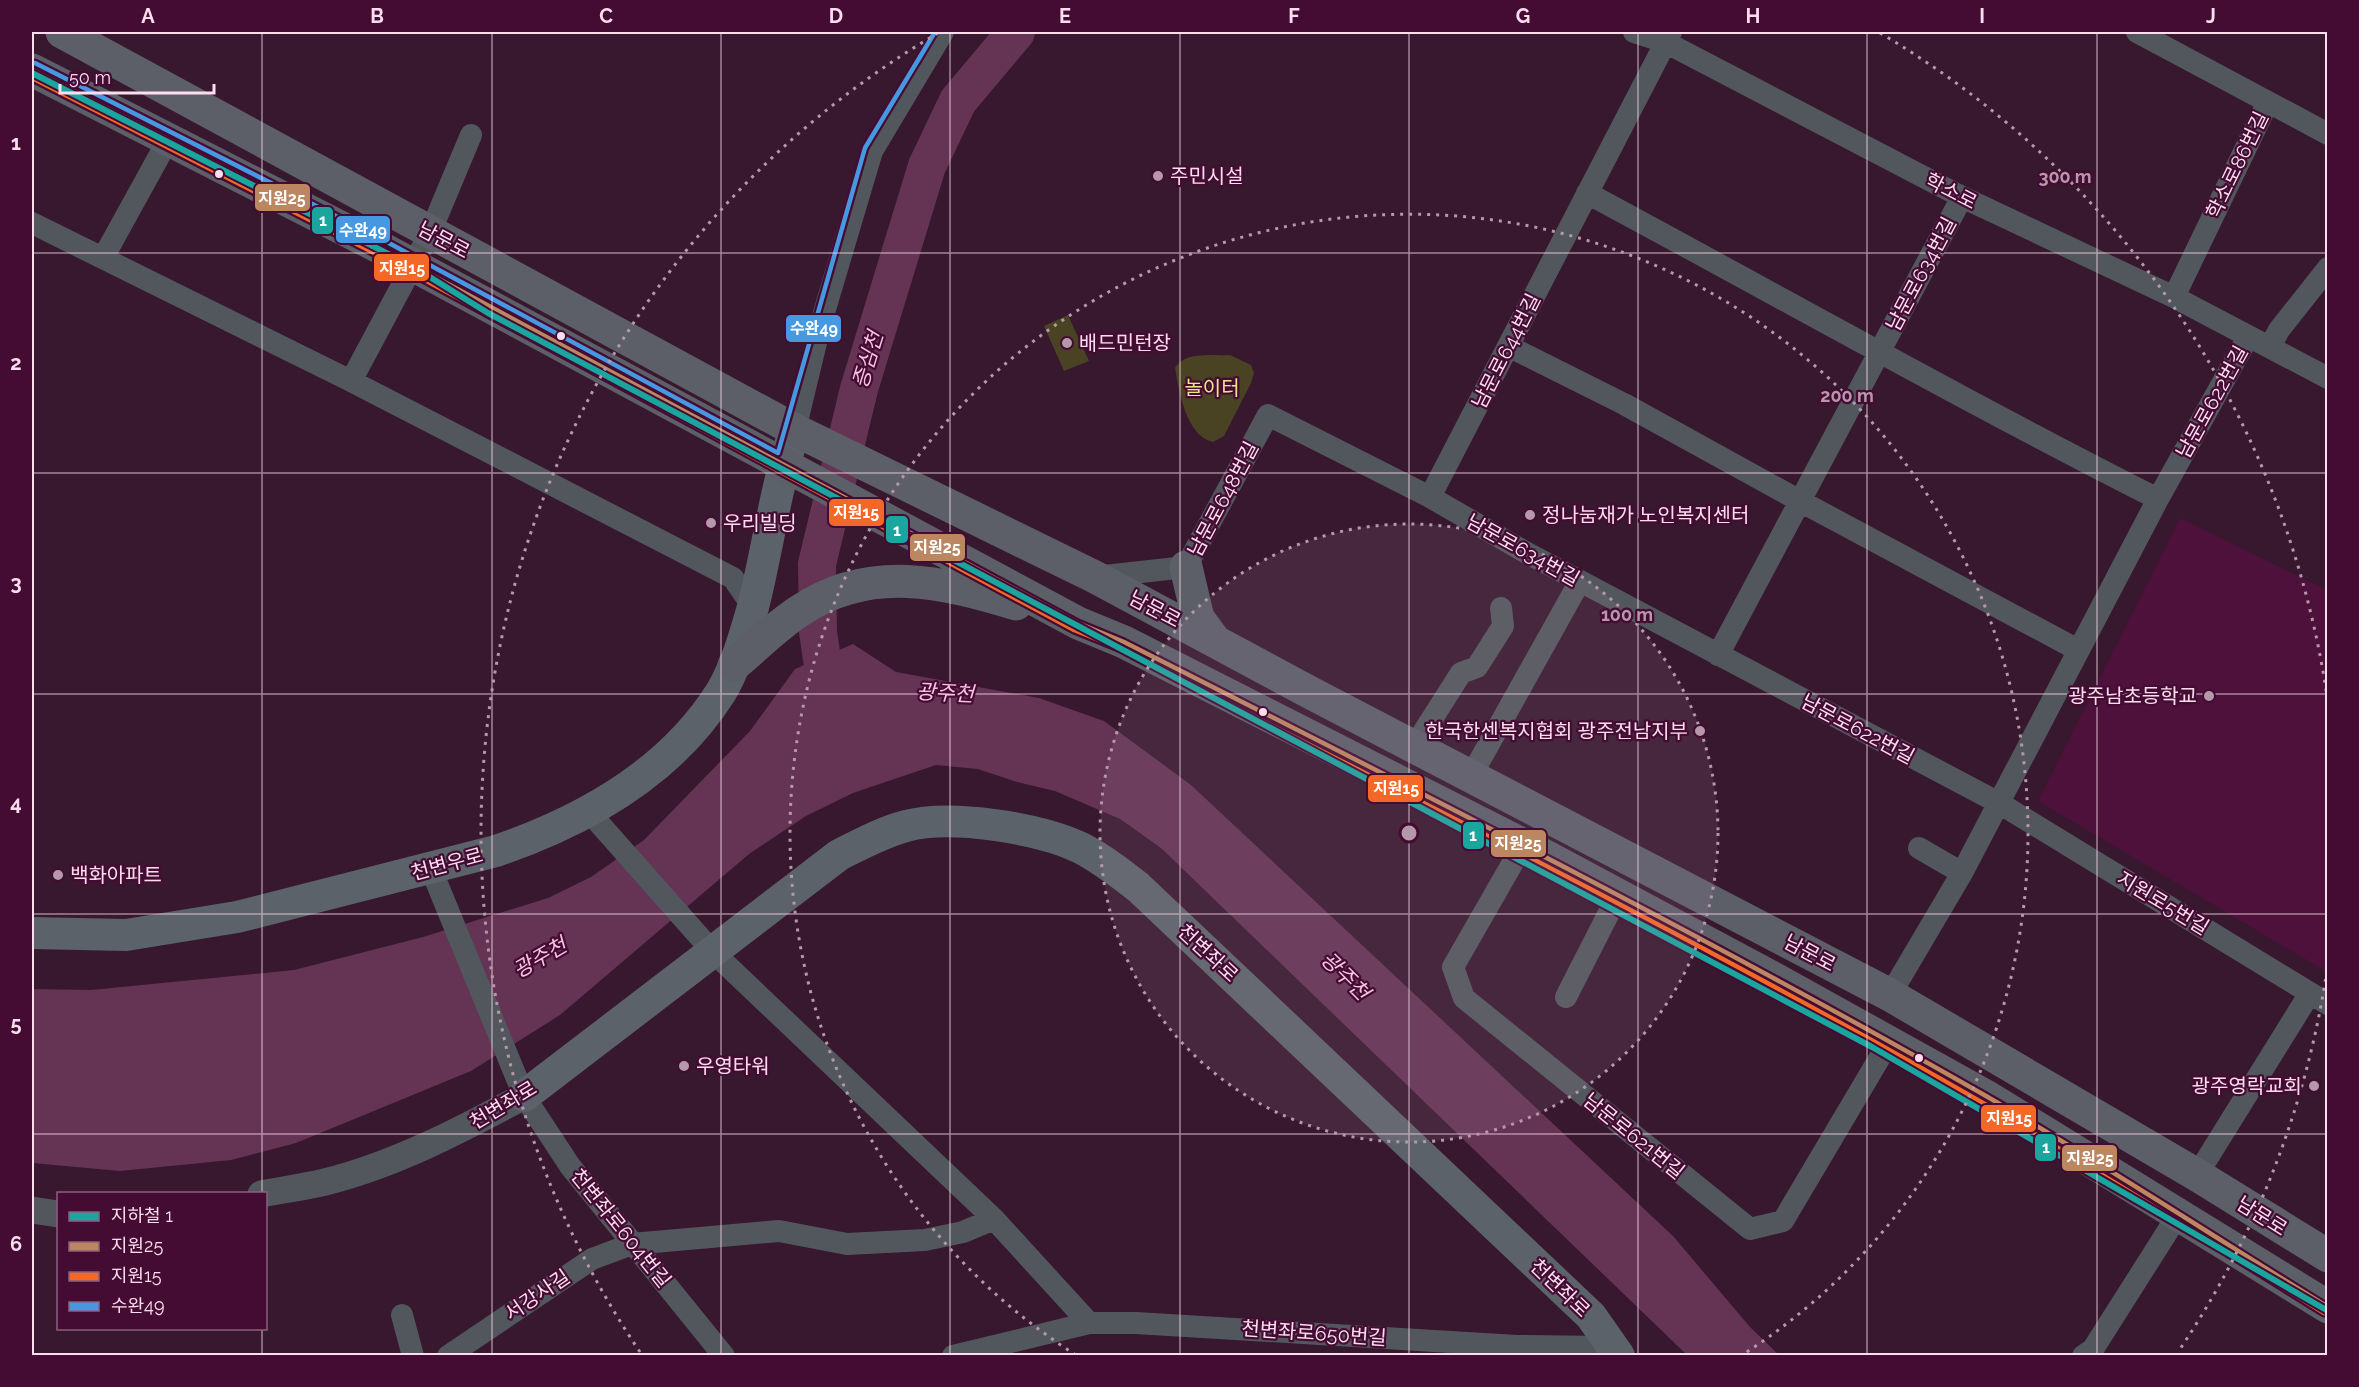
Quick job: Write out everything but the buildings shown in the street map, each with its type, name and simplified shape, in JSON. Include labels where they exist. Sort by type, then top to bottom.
[{"type":"main road","name":"남문로","points":[[62,32],[795,430],[1095,577],[1471,777],[1890,994],[2197,1175],[2328,1256]]},
{"type":"main road","name":"남문로","points":[[32,70],[412,266],[1078,623],[1124,642],[1618,895],[1989,1098],[2328,1306]]},
{"type":"main road","name":"천변우로","points":[[32,933],[86,936],[158,931],[237,917],[431,869],[530,839],[590,813],[671,752],[702,719],[722,690],[734,665],[753,607],[783,464],[795,430]]},
{"type":"main road","points":[[1186,567],[1198,618],[1215,641]]},
{"type":"main road","points":[[734,665],[788,619],[821,599],[876,583],[925,580],[997,598],[1078,623]]},
{"type":"main road","name":"천변좌로","points":[[521,1088],[703,941],[839,855],[907,825],[934,821],[992,825],[1078,847],[1115,869],[1138,887],[1591,1316],[1615,1351]]},
{"type":"street","points":[[795,430],[820,326],[872,151],[943,32]]},
{"type":"street","name":"학소로","points":[[1634,32],[1668,37],[1962,197],[2174,297],[2328,378]]},
{"type":"street","name":"학소로86번길","points":[[2137,32],[2268,102],[2174,297]]},
{"type":"street","name":"남문로644번길","points":[[1430,497],[1668,37]]},
{"type":"street","points":[[2268,102],[2328,134]]},
{"type":"street","points":[[412,266],[430,233],[471,135]]},
{"type":"street","points":[[104,258],[168,140]]},
{"type":"street","name":"남문로634번길","points":[[1587,193],[1880,351]]},
{"type":"street","name":"남문로634번길","points":[[1430,497],[1718,655],[1962,197]]},
{"type":"street","points":[[32,223],[351,381],[733,578],[753,607]]},
{"type":"street","name":"남문로","points":[[351,381],[412,266]]},
{"type":"street","points":[[2270,347],[2279,330],[2328,268]]},
{"type":"street","name":"남문로622번길","points":[[1890,994],[1962,873],[2158,500],[2248,337]]},
{"type":"street","points":[[1508,346],[1624,404],[2078,650]]},
{"type":"street","points":[[1880,351],[2003,420],[2158,500]]},
{"type":"street","name":"남문로648번길","points":[[1095,577],[1186,567],[1268,415],[1430,497]]},
{"type":"street","points":[[1471,777],[1580,581]]},
{"type":"street","points":[[1414,747],[1461,673],[1477,667],[1503,626],[1501,608]]},
{"type":"street","name":"남문로622번길","points":[[1718,655],[1999,803]]},
{"type":"street","name":"지원로5번길","points":[[1999,803],[2319,998]]},
{"type":"street","points":[[590,813],[703,941],[994,1219],[1089,1323]]},
{"type":"street","name":"남문로621번길","points":[[1523,845],[1453,968],[1464,998],[1750,1229],[1783,1221],[1889,1042]]},
{"type":"street","points":[[1919,848],[1962,873]]},
{"type":"street","name":"천변좌로604번길","points":[[431,869],[444,906],[521,1088],[570,1166],[724,1356]]},
{"type":"street","points":[[1566,997],[1618,895]]},
{"type":"street","points":[[2197,1175],[2319,998]]},
{"type":"street","name":"천변좌로","points":[[267,1193],[325,1182],[361,1171],[463,1129],[521,1088]]},
{"type":"street","points":[[32,1210],[57,1214]]},
{"type":"street","points":[[2083,1356],[2093,1349],[2178,1215]]},
{"type":"street","points":[[632,1244],[779,1232],[848,1244],[925,1240],[963,1232],[994,1219]]},
{"type":"street","name":"서강사길","points":[[447,1356],[592,1259],[632,1244]]},
{"type":"street","points":[[402,1315],[412,1356]]},
{"type":"street","name":"천변좌로650번길","points":[[953,1356],[1089,1323],[1171,1325],[1615,1351]]},
{"type":"shaded area","name":"광주남초등학교","points":[[2180,518],[2327,590],[2327,972],[2038,801]]},
{"type":"green space","name":"배드민턴장","points":[[1068,315],[1089,361],[1064,371],[1044,326]]},
{"type":"green space","name":"놀이터","points":[[1230,355],[1251,365],[1254,373],[1224,436],[1213,442],[1204,438],[1190,422],[1185,411],[1175,368],[1185,359],[1192,357]]},
{"type":"water","name":"광주천","points":[[853,644],[896,672],[1039,698],[1104,721],[1191,785],[1673,1236],[1750,1327],[1779,1355],[1687,1355],[1161,848],[1120,819],[1055,791],[978,769],[936,765],[853,793],[806,816],[749,854],[560,1015],[471,1071],[296,1143],[231,1160],[120,1171],[32,1163],[32,989],[91,990],[294,970],[423,937],[548,898],[591,877],[644,840],[750,731],[795,669]]},
{"type":"waterway","name":"증심천","points":[[817,708],[826,686],[818,632],[817,564],[859,389],[927,166],[958,101],[1016,32]]},
{"type":"metro line","name":"1","points":[[32,73],[412,266],[488,313],[1872,1047],[2328,1311]]},
{"type":"transit line","name":"수완49","points":[[35,63],[387,242],[778,453],[865,148],[935,32]]},
{"type":"transit line","name":"지원25","points":[[32,70],[383,249],[1078,623],[1124,642],[1666,920],[1880,1036],[2029,1121],[2328,1307]]},
{"type":"transit line","name":"지원15","points":[[32,78],[380,256],[1074,630],[1121,649],[1338,759],[1770,984],[2026,1128],[2324,1313]]},
{"type":"place","name":"주민시설","points":[[1158,176]]},
{"type":"place","name":"배드민턴장","points":[[1067,343]]},
{"type":"place","name":"정나눔재가 노인복지센터","points":[[1530,515]]},
{"type":"place","name":"우리빌딩","points":[[711,523]]},
{"type":"place","name":"광주남초등학교","points":[[2209,696]]},
{"type":"place","name":"한국한센복지협회 광주전남지부","points":[[1700,731]]},
{"type":"place","name":"백화아파트","points":[[58,875]]},
{"type":"place","name":"우영타워","points":[[684,1066]]},
{"type":"place","name":"광주영락교회","points":[[2314,1086]]}]
